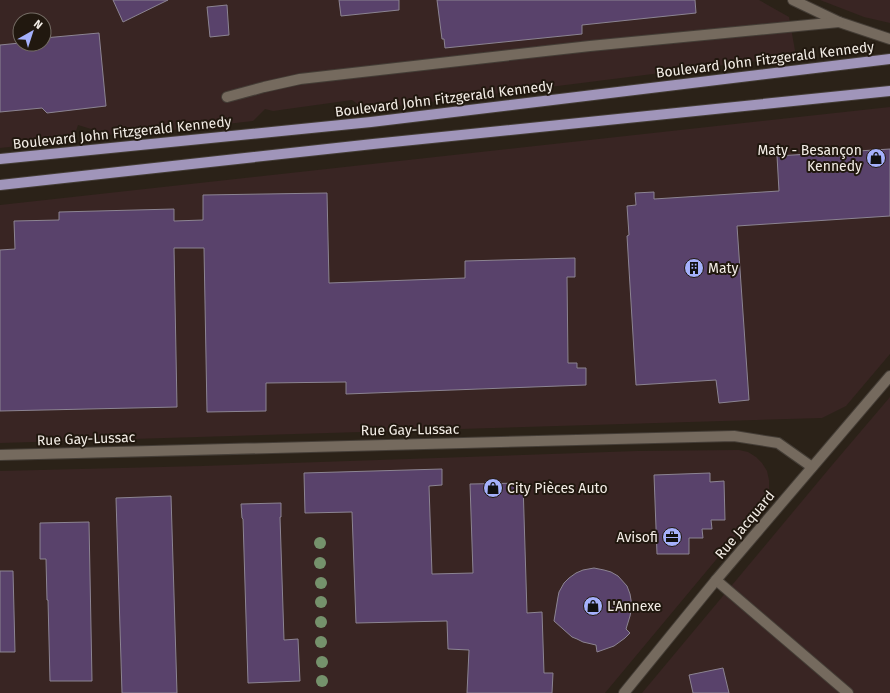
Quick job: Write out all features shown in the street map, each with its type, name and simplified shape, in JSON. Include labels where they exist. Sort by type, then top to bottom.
[{"type":"main road","name":"Boulevard John Fitzgerald Kennedy","points":[[0,159],[371,122],[890,59]]},
{"type":"main road","points":[[0,185],[373,144],[890,91]]},
{"type":"street","points":[[793,0],[839,22],[890,39]]},
{"type":"street","points":[[227,98],[300,78],[590,46],[839,22]]},
{"type":"street","name":"Rue Jacquard","points":[[624,693],[716,580],[890,376]]},
{"type":"street","name":"Rue Gay-Lussac","points":[[0,455],[734,436],[778,443],[812,467]]},
{"type":"street","points":[[716,580],[848,693]]},
{"type":"shaded area","points":[[0,0],[759,0],[789,17],[796,56],[366,110],[352,100],[273,111],[265,109],[253,121],[130,135],[121,131],[111,135],[78,125],[73,140],[0,148]]},
{"type":"shaded area","points":[[820,0],[890,0],[890,23],[864,17]]},
{"type":"shaded area","points":[[890,107],[890,354],[846,406],[822,418],[0,443],[0,205]]},
{"type":"shaded area","points":[[890,397],[890,693],[642,693],[833,464]]},
{"type":"shaded area","points":[[739,450],[748,452],[756,457],[767,471],[769,489],[765,501],[605,693],[0,693],[0,471],[202,466],[637,451]]},
{"type":"building","points":[[113,0],[168,0],[123,22]]},
{"type":"building","points":[[339,0],[399,0],[399,10],[341,16]]},
{"type":"building","points":[[437,0],[695,0],[696,13],[582,25],[582,34],[445,48],[444,39],[442,39]]},
{"type":"building","points":[[227,5],[229,35],[210,37],[207,7]]},
{"type":"building","points":[[99,33],[106,106],[47,113],[42,108],[0,112],[0,45],[12,44],[12,52],[52,52],[52,37]]},
{"type":"building","name":"Maty","points":[[890,149],[890,216],[737,226],[749,400],[719,403],[716,380],[636,385],[627,236],[629,235],[627,206],[636,205],[635,193],[654,192],[654,199],[779,191],[777,156]]},
{"type":"building","points":[[327,193],[329,283],[465,278],[465,261],[575,258],[575,277],[567,277],[568,363],[577,363],[577,368],[586,368],[586,385],[346,394],[346,382],[266,383],[266,411],[207,412],[204,248],[174,248],[177,407],[0,411],[0,250],[15,249],[14,221],[59,220],[59,212],[174,209],[174,221],[203,220],[203,195]]},
{"type":"building","points":[[442,469],[442,485],[429,486],[432,574],[473,573],[470,484],[523,483],[527,613],[542,612],[544,673],[553,673],[552,693],[467,693],[469,650],[448,649],[447,621],[356,623],[352,512],[305,513],[304,473]]},
{"type":"building","points":[[710,473],[710,482],[724,481],[725,520],[711,520],[712,529],[702,529],[703,538],[689,538],[689,554],[657,554],[654,475]]},
{"type":"building","points":[[171,496],[177,693],[122,693],[116,498]]},
{"type":"building","points":[[281,503],[280,517],[284,640],[298,639],[300,681],[248,683],[243,519],[241,504]]},
{"type":"building","points":[[89,522],[92,681],[50,681],[46,559],[40,559],[40,523]]},
{"type":"building","points":[[594,568],[611,572],[618,576],[627,586],[632,606],[626,629],[630,633],[614,646],[597,652],[596,645],[583,642],[572,637],[554,621],[559,592],[564,583],[576,573]]},
{"type":"building","points":[[0,571],[13,571],[15,652],[0,652]]},
{"type":"building","points":[[723,668],[729,693],[693,693],[689,675]]},
{"type":"place","name":"Maty - Besançon Kennedy","points":[[876,158]]},
{"type":"place","name":"Maty","points":[[694,268]]},
{"type":"place","name":"City Pièces Auto","points":[[493,488]]},
{"type":"place","name":"Avisofi","points":[[672,537]]},
{"type":"place","name":"L'Annexe","points":[[593,606]]}]
